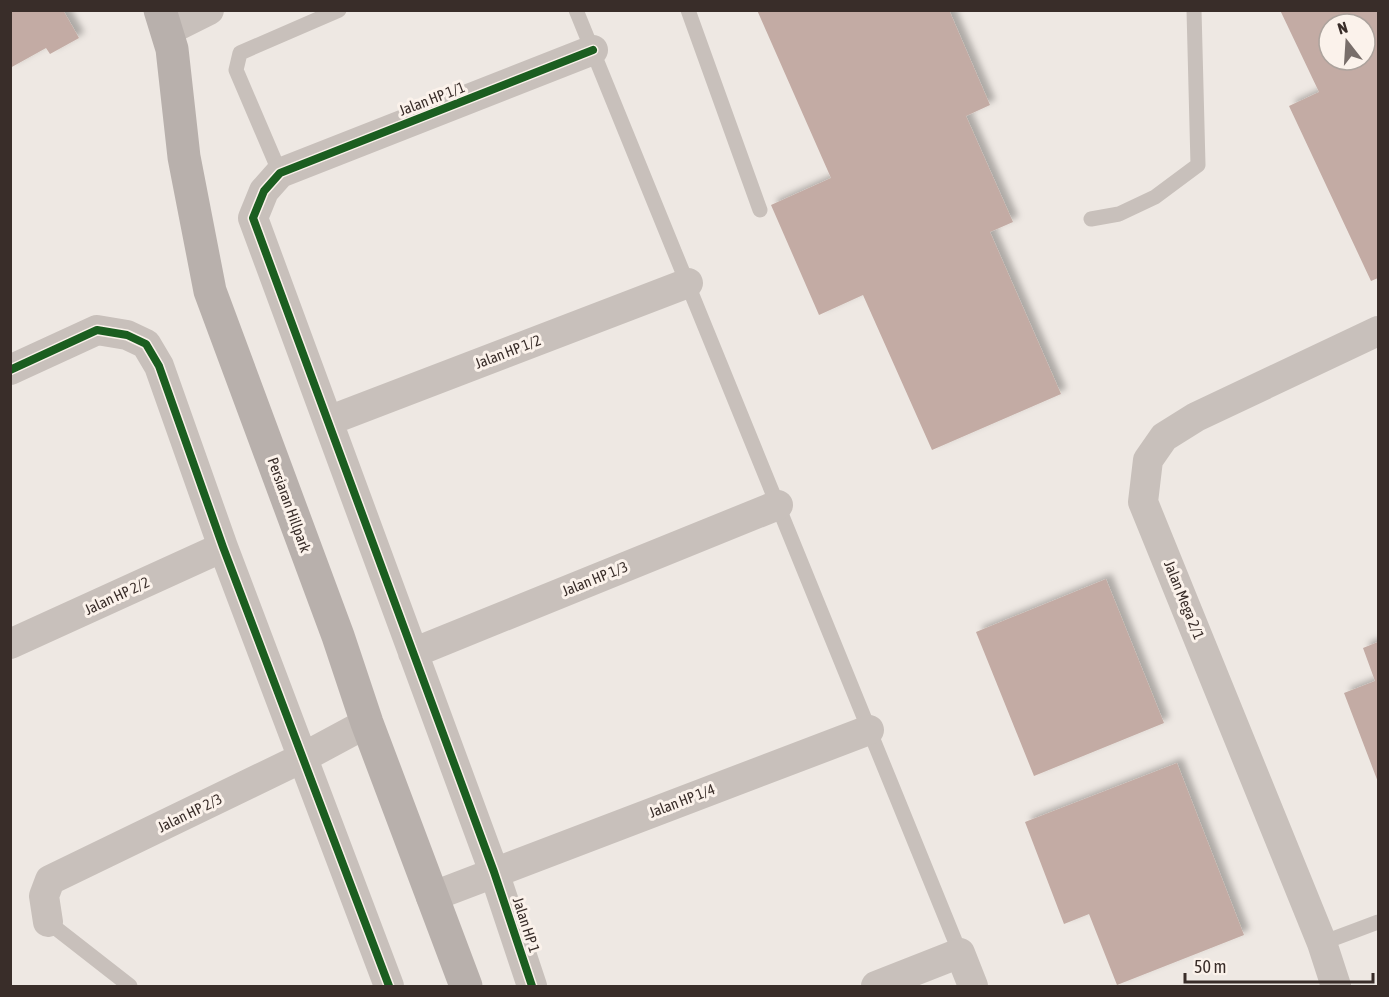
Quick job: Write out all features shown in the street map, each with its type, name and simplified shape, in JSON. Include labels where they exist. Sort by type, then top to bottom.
[{"type":"street","points":[[164,21],[209,10]]},
{"type":"street","name":"Persiaran Hillpark","points":[[164,21],[172,49],[184,157],[210,291],[338,636],[366,723],[466,987]]},
{"type":"street","name":"Jalan HP 1/1","points":[[280,173],[593,50]]},
{"type":"street","name":"Jalan HP 1","points":[[280,173],[264,190],[253,218],[494,872],[532,987]]},
{"type":"street","name":"Jalan HP 1/2","points":[[328,421],[688,283]]},
{"type":"street","points":[[10,370],[97,330],[127,335],[147,344],[155,358],[223,547],[388,987]]},
{"type":"street","name":"Jalan Mega 2/1","points":[[1336,987],[1322,943],[1143,502],[1148,460],[1164,437],[1196,417],[1378,331]]},
{"type":"street","name":"Jalan HP 1/3","points":[[413,653],[778,505]]},
{"type":"street","name":"Jalan HP 2/2","points":[[10,644],[223,547]]},
{"type":"street","name":"Jalan HP 2/3","points":[[48,922],[45,896],[50,880],[302,758],[366,723]]},
{"type":"street","name":"Jalan HP 1/4","points":[[494,872],[870,730]]},
{"type":"street","points":[[431,897],[494,872]]},
{"type":"street","points":[[876,987],[960,953],[973,987]]},
{"type":"lane","points":[[280,173],[236,70],[240,53],[339,10]]},
{"type":"lane","points":[[576,10],[960,953]]},
{"type":"lane","points":[[688,10],[760,210]]},
{"type":"lane","points":[[1090,219],[1119,214],[1155,197],[1198,165],[1194,10]]},
{"type":"lane","points":[[48,922],[130,987]]},
{"type":"lane","points":[[1322,943],[1378,922]]},
{"type":"building","points":[[10,10],[63,10],[79,38],[50,54],[46,48],[10,68]]},
{"type":"building","points":[[757,10],[949,10],[990,105],[966,116],[1013,222],[990,232],[1061,394],[932,450],[863,295],[819,315],[771,205],[831,178]]},
{"type":"building","points":[[1280,10],[1378,10],[1378,278],[1371,281],[1289,106],[1319,92]]},
{"type":"building","points":[[1106,579],[1164,723],[1034,776],[976,632]]},
{"type":"building","points":[[1378,642],[1378,782],[1344,693],[1375,681],[1363,648]]},
{"type":"building","points":[[1177,763],[1244,935],[1117,985],[1089,914],[1064,924],[1025,822]]},
{"type":"cycle path","points":[[532,986],[494,872],[253,218],[264,191],[280,173],[593,50]]},
{"type":"cycle path","points":[[10,370],[97,330],[127,335],[146,344],[159,366],[223,547],[389,986]]}]
